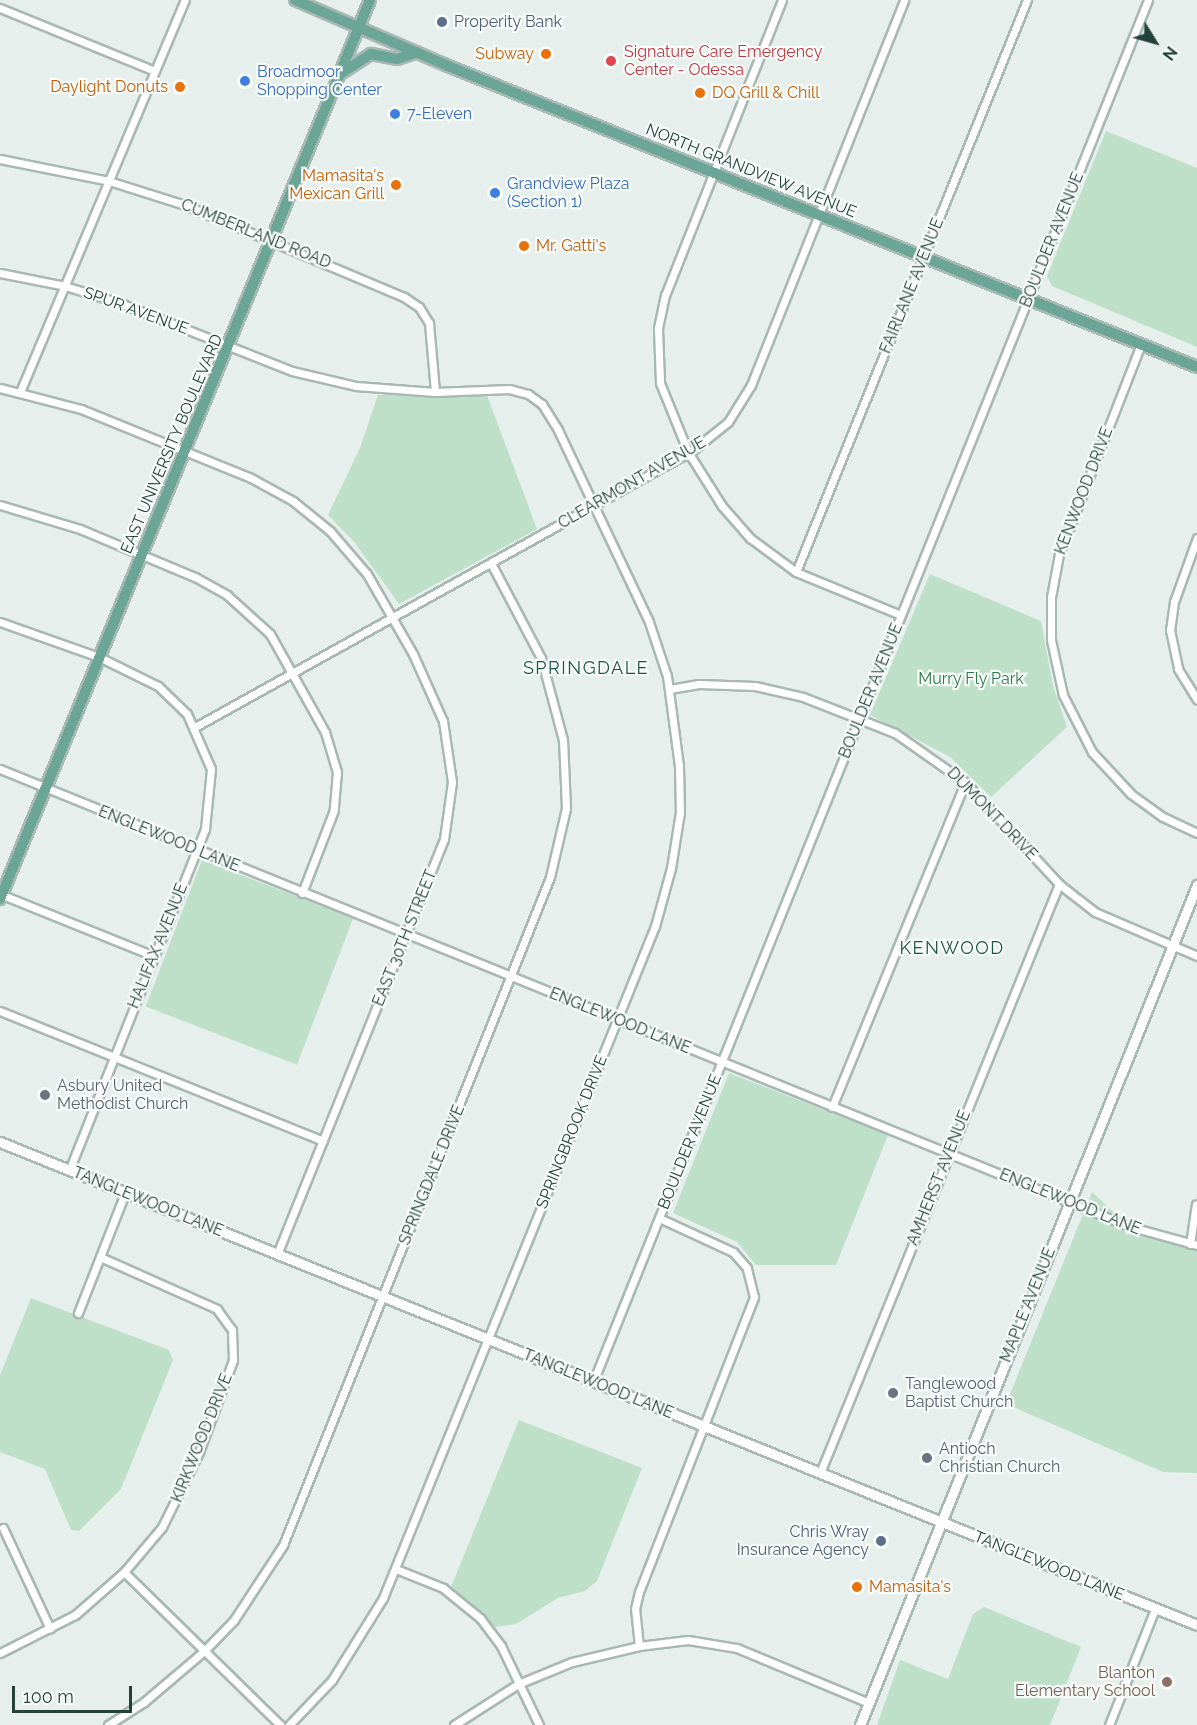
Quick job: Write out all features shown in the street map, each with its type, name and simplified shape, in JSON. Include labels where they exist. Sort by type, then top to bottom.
[{"type":"main road","name":"NORTH GRANDVIEW AVENUE","points":[[296,0],[417,52],[1197,367]]},
{"type":"main road","name":"EAST UNIVERSITY BOULEVARD","points":[[1,896],[370,0]]},
{"type":"main road","points":[[340,74],[371,54],[396,59],[417,52]]},
{"type":"main road","name":"MAPLE AVENUE","points":[[860,1725],[1197,885]]},
{"type":"main road","name":"TANGLEWOOD LANE","points":[[0,1142],[1197,1625]]},
{"type":"street","points":[[20,392],[185,0]]},
{"type":"street","points":[[782,0],[665,295],[658,328],[660,383],[688,452],[734,521],[762,549],[796,572],[901,615]]},
{"type":"street","name":"CLEARMONT AVENUE","points":[[195,727],[711,438],[741,404],[904,0]]},
{"type":"street","name":"FAIRLANE AVENUE","points":[[796,572],[1028,0]]},
{"type":"street","name":"BOULDER AVENUE","points":[[593,1382],[1148,0]]},
{"type":"street","points":[[0,8],[155,71]]},
{"type":"street","name":"CUMBERLAND ROAD","points":[[0,159],[109,181],[273,240],[391,290],[419,307],[432,339],[435,392]]},
{"type":"street","name":"SPUR AVENUE","points":[[0,273],[65,286],[148,312],[292,371],[356,386],[435,392],[509,389],[535,398],[558,430],[591,507]]},
{"type":"street","name":"KENWOOD DRIVE","points":[[1141,344],[1059,554],[1051,597],[1051,640],[1063,695],[1092,752],[1131,794],[1197,833]]},
{"type":"street","name":"EAST 30TH STREET","points":[[0,388],[81,409],[185,450],[293,501],[330,531],[362,567],[392,617],[438,707],[452,773],[444,839],[278,1255]]},
{"type":"street","points":[[0,505],[142,553],[227,595],[270,634],[326,732],[337,772],[334,810],[302,893]]},
{"type":"street","name":"SPRINGBROOK DRIVE","points":[[289,1725],[332,1680],[349,1655],[396,1569],[655,926],[677,835],[681,786],[670,689],[649,622],[591,507]]},
{"type":"street","points":[[1197,538],[1174,602],[1170,630],[1178,669],[1197,699]]},
{"type":"street","name":"SPRINGDALE DRIVE","points":[[108,1725],[144,1702],[204,1651],[246,1603],[282,1545],[384,1298],[511,978],[557,855],[566,808],[566,773],[550,681],[528,629],[491,563]]},
{"type":"street","name":"HALIFAX AVENUE","points":[[0,622],[99,657],[169,694],[195,727],[212,769],[211,799],[196,850],[69,1170]]},
{"type":"street","name":"DUMONT DRIVE","points":[[670,689],[699,684],[754,686],[803,698],[895,734],[965,782],[1059,884],[1095,912],[1197,956]]},
{"type":"street","name":"ENGLEWOOD LANE","points":[[0,770],[1070,1203],[1128,1226],[1194,1245]]},
{"type":"street","points":[[832,1107],[965,782]]},
{"type":"street","name":"AMHERST AVENUE","points":[[820,1473],[1059,884]]},
{"type":"street","points":[[1,896],[154,956]]},
{"type":"street","points":[[0,1011],[323,1141]]},
{"type":"street","points":[[78,1313],[125,1193]]},
{"type":"street","points":[[1194,1245],[1196,1204]]},
{"type":"street","points":[[639,1646],[635,1609],[639,1592],[745,1328],[753,1287],[747,1268],[733,1252],[659,1218]]},
{"type":"street","name":"KIRKWOOD DRIVE","points":[[0,1653],[75,1615],[124,1572],[162,1527],[182,1492],[224,1388],[235,1348],[228,1322],[217,1309],[100,1257]]},
{"type":"street","points":[[3,1528],[50,1629]]},
{"type":"street","points":[[396,1569],[443,1588],[470,1608],[497,1640],[538,1725]]},
{"type":"street","points":[[124,1572],[280,1725]]},
{"type":"street","points":[[1109,1725],[1155,1609]]},
{"type":"street","points":[[454,1725],[518,1684],[572,1662],[639,1646],[688,1640],[737,1648],[869,1703]]},
{"type":"green space","points":[[1106,131],[1197,168],[1197,347],[1052,286],[1047,276]]},
{"type":"green space","points":[[378,395],[487,395],[537,529],[399,604],[355,543],[328,515],[360,448]]},
{"type":"green space","name":"Murry Fly Park","points":[[930,574],[1041,621],[1053,686],[1067,727],[991,797],[950,757],[870,715]]},
{"type":"green space","points":[[202,860],[353,918],[297,1065],[146,1007]]},
{"type":"green space","points":[[729,1073],[888,1135],[836,1265],[756,1265],[737,1242],[673,1213]]},
{"type":"green space","points":[[1092,1192],[1128,1226],[1197,1245],[1197,1473],[1163,1472],[1006,1404]]},
{"type":"green space","points":[[31,1298],[169,1350],[173,1360],[121,1489],[79,1531],[71,1530],[45,1469],[0,1452],[0,1375]]},
{"type":"green space","points":[[519,1420],[642,1468],[597,1581],[585,1591],[558,1598],[516,1624],[489,1628],[449,1592]]},
{"type":"green space","points":[[984,1607],[1081,1647],[1050,1725],[877,1725],[900,1660],[948,1679],[973,1614]]},
{"type":"place","name":"Properity Bank","points":[[442,22]]},
{"type":"place","name":"Subway","points":[[546,54]]},
{"type":"place","name":"Signature Care Emergency Center - Odessa","points":[[611,61]]},
{"type":"place","name":"Broadmoor Shopping Center","points":[[245,81]]},
{"type":"place","name":"Daylight Donuts","points":[[180,87]]},
{"type":"place","name":"DQ Grill & Chill","points":[[700,93]]},
{"type":"place","name":"7-Eleven","points":[[395,114]]},
{"type":"place","name":"Mamasita's Mexican Grill","points":[[396,185]]},
{"type":"place","name":"Grandview Plaza (Section 1)","points":[[495,193]]},
{"type":"place","name":"Mr. Gatti's","points":[[524,246]]},
{"type":"place","name":"Asbury United Methodist Church","points":[[45,1095]]},
{"type":"place","name":"Tanglewood Baptist Church","points":[[893,1393]]},
{"type":"place","name":"Antioch Christian Church","points":[[927,1458]]},
{"type":"place","name":"Chris Wray Insurance Agency","points":[[881,1541]]},
{"type":"place","name":"Mamasita's","points":[[857,1587]]},
{"type":"place","name":"Blanton Elementary School","points":[[1167,1682]]},
{"type":"district","name":"SPRINGDALE","points":[[586,668]]},
{"type":"district","name":"KENWOOD","points":[[952,948]]}]
